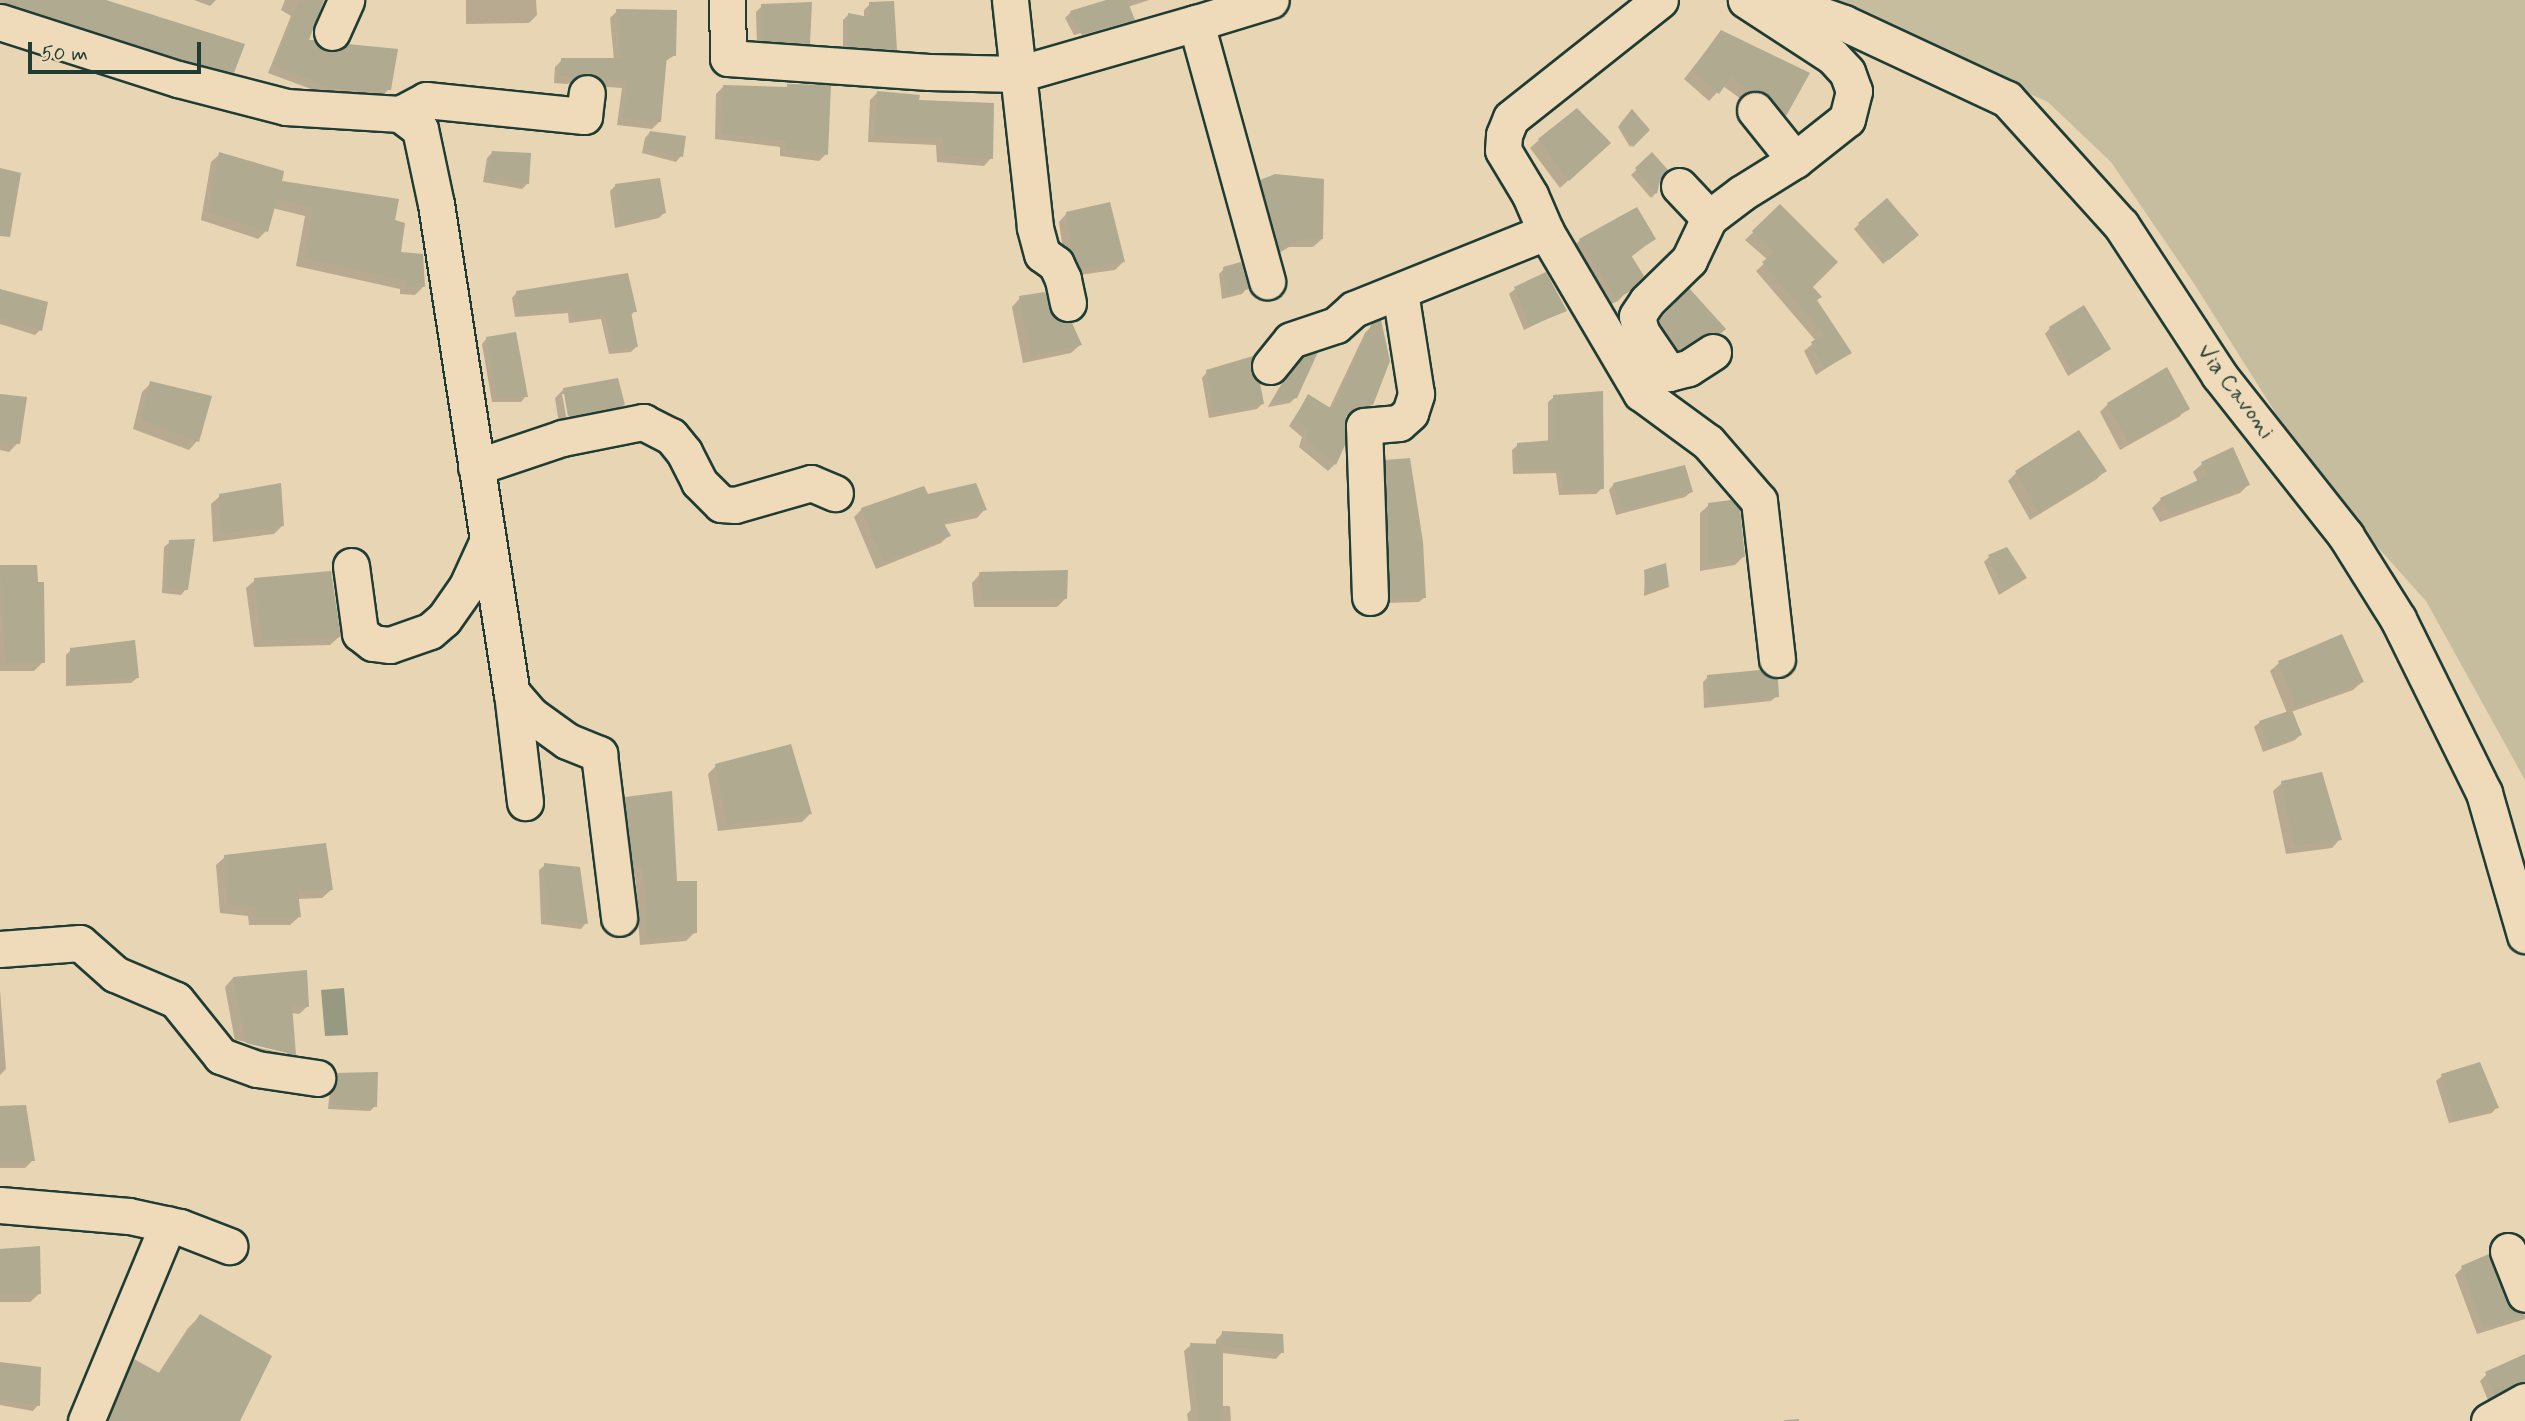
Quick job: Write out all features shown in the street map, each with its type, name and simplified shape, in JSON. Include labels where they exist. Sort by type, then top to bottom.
[{"type":"street","points":[[332,32],[345,0]]},
{"type":"street","points":[[727,0],[729,58],[929,72],[1018,75],[1270,0]]},
{"type":"street","points":[[1010,0],[1035,227],[1042,254],[1055,264],[1063,279],[1068,303]]},
{"type":"street","points":[[1660,0],[1511,118],[1504,135],[1503,150],[1530,195],[1546,232],[1641,393],[1708,442],[1759,501],[1777,659]]},
{"type":"street","points":[[1713,352],[1688,368],[1669,373],[1642,332],[1637,316],[1647,301],[1689,260],[1709,218],[1742,193],[1795,160],[1847,119],[1854,91],[1847,72],[1832,56],[1746,0]]},
{"type":"street","name":"Via Cavoni","points":[[1778,0],[1844,23],[2007,99],[2122,225],[2219,375],[2346,536],[2392,609],[2484,793],[2525,935]]},
{"type":"street","points":[[0,22],[178,79],[286,107],[400,114],[426,100],[584,116],[587,93]]},
{"type":"street","points":[[1196,23],[1267,281]]},
{"type":"street","points":[[1755,110],[1795,160]]},
{"type":"street","points":[[400,114],[420,129],[431,179],[512,693],[525,802]]},
{"type":"street","points":[[1679,187],[1709,218]]},
{"type":"street","points":[[1270,366],[1292,340],[1336,326],[1354,309],[1546,232]]},
{"type":"street","points":[[1370,597],[1364,426],[1399,423],[1410,414],[1416,394],[1400,292]]},
{"type":"street","points":[[476,467],[562,438],[643,422],[671,436],[684,452],[699,482],[710,496],[721,504],[735,505],[811,483],[835,493]]},
{"type":"street","points":[[351,566],[360,633],[373,643],[390,645],[430,631],[443,619],[466,588],[488,540]]},
{"type":"street","points":[[512,693],[531,715],[567,741],[599,754],[620,918]]},
{"type":"street","points":[[2492,820],[2525,838]]},
{"type":"street","points":[[0,949],[80,943],[115,974],[176,1000],[221,1056],[257,1069],[317,1078]]},
{"type":"street","points":[[0,1205],[129,1216],[168,1224],[229,1246]]},
{"type":"street","points":[[86,1421],[168,1224]]},
{"type":"street","points":[[2508,1251],[2525,1294]]},
{"type":"street","points":[[2489,1421],[2525,1401]]},
{"type":"shaded area","points":[[1824,0],[2525,0],[2525,780],[2426,601],[2319,482],[2193,282],[2111,162],[2048,102]]},
{"type":"shaded area","points":[[344,988],[348,1035],[325,1036],[321,990]]},
{"type":"building","points":[[0,0],[106,0],[245,44],[234,73],[184,60]]},
{"type":"building","points":[[300,0],[324,0],[309,40],[314,40],[323,50],[335,52],[348,44],[398,49],[391,90],[334,89],[274,66]]},
{"type":"building","points":[[1106,0],[1127,0],[1135,20],[1082,35],[1070,11]]},
{"type":"building","points":[[894,1],[897,50],[848,46],[848,13],[869,17],[869,2]]},
{"type":"building","points":[[812,2],[810,44],[762,40],[761,4]]},
{"type":"building","points":[[616,9],[677,10],[676,56],[667,55],[661,122],[623,118],[628,81],[601,79],[589,73],[575,77],[560,76],[561,58],[621,58]]},
{"type":"building","points":[[1721,30],[1810,73],[1786,116],[1763,92],[1750,91],[1731,77],[1719,94],[1692,70]]},
{"type":"building","points":[[787,84],[831,85],[828,155],[786,149],[786,141],[722,133],[723,85],[787,87]]},
{"type":"building","points":[[877,91],[920,95],[919,100],[994,103],[993,159],[944,155],[943,138],[875,135]]},
{"type":"building","points":[[1577,108],[1611,143],[1569,181],[1538,139]]},
{"type":"building","points":[[1632,109],[1650,130],[1633,147],[1620,124]]},
{"type":"building","points":[[650,131],[686,136],[683,157],[647,148]]},
{"type":"building","points":[[492,151],[531,153],[529,184],[487,177]]},
{"type":"building","points":[[219,152],[284,171],[282,181],[399,199],[395,220],[405,223],[401,252],[423,254],[425,287],[407,286],[407,281],[304,258],[313,208],[277,199],[268,232],[208,212]]},
{"type":"building","points":[[1652,152],[1668,170],[1660,180],[1657,194],[1635,168]]},
{"type":"building","points":[[0,168],[21,173],[10,237],[0,236]]},
{"type":"building","points":[[1275,174],[1324,179],[1323,239],[1299,239],[1280,251],[1260,180]]},
{"type":"building","points":[[660,178],[666,213],[620,224],[615,184]]},
{"type":"building","points":[[1887,198],[1919,235],[1889,260],[1858,223]]},
{"type":"building","points":[[1110,202],[1125,262],[1080,269],[1073,254],[1066,212]]},
{"type":"building","points":[[1780,204],[1838,262],[1813,287],[1822,297],[1817,300],[1852,353],[1824,369],[1811,342],[1824,334],[1762,262],[1775,252],[1752,231]]},
{"type":"building","points":[[1637,207],[1656,239],[1631,255],[1644,276],[1629,292],[1616,299],[1579,239]]},
{"type":"building","points":[[1241,262],[1249,289],[1227,295],[1223,267]]},
{"type":"building","points":[[1546,272],[1567,311],[1530,326],[1514,287]]},
{"type":"building","points":[[628,273],[637,312],[631,312],[638,347],[614,349],[606,315],[573,319],[573,309],[520,313],[516,291]]},
{"type":"building","points":[[1689,288],[1726,329],[1720,334],[1703,335],[1678,350],[1659,320]]},
{"type":"building","points":[[0,289],[48,302],[42,331],[0,317]]},
{"type":"building","points":[[1045,292],[1053,316],[1061,322],[1072,323],[1082,345],[1031,356],[1019,296]]},
{"type":"building","points":[[2084,305],[2111,349],[2073,372],[2049,327]]},
{"type":"building","points":[[1381,320],[1390,361],[1373,405],[1353,409],[1346,416],[1345,445],[1336,465],[1306,439],[1309,430],[1295,418],[1308,394],[1332,409],[1372,323]]},
{"type":"building","points":[[516,332],[528,397],[497,397],[486,337]]},
{"type":"building","points":[[1318,352],[1297,398],[1271,403],[1284,380],[1303,357]]},
{"type":"building","points":[[1253,356],[1251,373],[1260,383],[1264,404],[1214,413],[1206,370]]},
{"type":"building","points":[[2167,367],[2190,409],[2129,443],[2107,403]]},
{"type":"building","points":[[618,378],[625,405],[568,416],[563,388]]},
{"type":"building","points":[[150,381],[212,396],[199,442],[141,420]]},
{"type":"building","points":[[1603,391],[1604,489],[1564,490],[1561,469],[1518,469],[1517,443],[1553,440],[1553,395]]},
{"type":"building","points":[[0,394],[27,397],[20,444],[0,441]]},
{"type":"building","points":[[2079,430],[2107,471],[2039,512],[2015,471]]},
{"type":"building","points":[[2233,447],[2250,485],[2169,514],[2160,498],[2207,476],[2201,462]]},
{"type":"building","points":[[1410,458],[1423,542],[1426,598],[1390,598],[1385,460]]},
{"type":"building","points":[[1685,465],[1693,492],[1621,510],[1613,483]]},
{"type":"building","points":[[281,483],[284,526],[221,534],[219,494]]},
{"type":"building","points":[[976,483],[987,510],[942,520],[951,536],[884,562],[861,508],[924,486],[928,494]]},
{"type":"building","points":[[1731,500],[1740,509],[1745,557],[1708,564],[1708,503]]},
{"type":"building","points":[[195,539],[188,590],[167,588],[169,540]]},
{"type":"building","points":[[2007,547],[2027,578],[2005,591],[1988,555]]},
{"type":"building","points":[[1666,563],[1669,587],[1646,595],[1644,570]]},
{"type":"building","points":[[0,565],[37,565],[38,582],[44,582],[45,663],[5,663]]},
{"type":"building","points":[[1068,570],[1067,599],[982,600],[979,572]]},
{"type":"building","points":[[331,571],[341,637],[262,640],[254,578]]},
{"type":"building","points":[[2342,634],[2364,682],[2296,706],[2278,661]]},
{"type":"building","points":[[135,640],[139,678],[71,681],[70,648]]},
{"type":"building","points":[[1760,670],[1768,677],[1778,679],[1779,697],[1709,703],[1707,675]]},
{"type":"building","points":[[2292,710],[2302,735],[2269,748],[2259,721]]},
{"type":"building","points":[[791,744],[812,814],[727,824],[715,764]]},
{"type":"building","points":[[2322,772],[2342,840],[2294,846],[2281,781]]},
{"type":"building","points":[[672,791],[677,881],[697,881],[697,933],[648,938],[643,867],[633,866],[625,797]]},
{"type":"building","points":[[326,843],[333,890],[298,891],[301,917],[257,917],[256,907],[228,905],[224,855]]},
{"type":"building","points":[[544,863],[580,867],[588,924],[546,919]]},
{"type":"building","points":[[307,970],[309,1007],[292,1005],[296,1055],[246,1043],[233,977]]},
{"type":"building","points":[[2480,1062],[2499,1108],[2454,1119],[2441,1074]]},
{"type":"building","points":[[378,1072],[377,1107],[333,1104],[336,1073]]},
{"type":"building","points":[[26,1105],[35,1161],[0,1161],[0,1106]]},
{"type":"building","points":[[40,1246],[41,1294],[0,1295],[0,1249]]},
{"type":"building","points":[[2489,1254],[2507,1302],[2513,1310],[2525,1315],[2484,1328],[2461,1266]]},
{"type":"building","points":[[200,1314],[272,1356],[240,1421],[108,1421],[134,1359],[161,1374]]},
{"type":"building","points":[[1222,1331],[1283,1334],[1284,1353],[1223,1346],[1223,1421],[1199,1421],[1190,1343],[1221,1344]]},
{"type":"building","points":[[2525,1354],[2525,1381],[2495,1395],[2485,1372]]},
{"type":"building","points":[[0,1362],[41,1367],[40,1406],[0,1399]]}]
